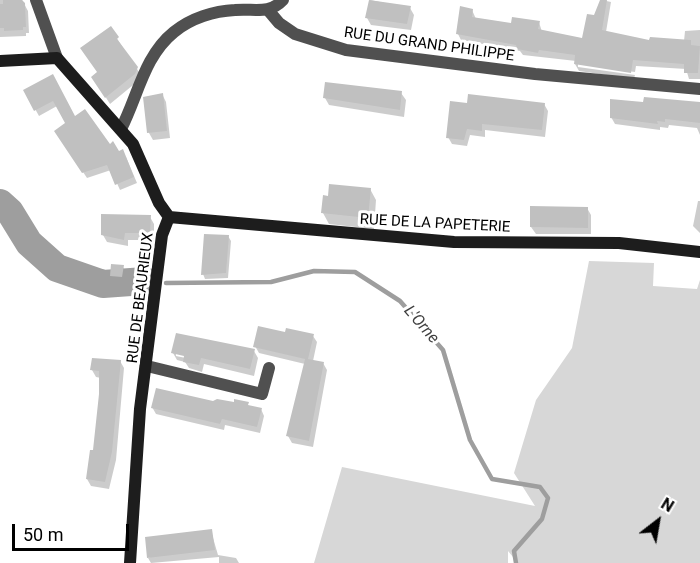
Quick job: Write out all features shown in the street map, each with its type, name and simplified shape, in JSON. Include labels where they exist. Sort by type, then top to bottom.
[{"type":"street","points":[[0,61],[57,58],[36,0]]},
{"type":"street","points":[[121,129],[149,62],[173,33],[185,24],[208,14],[235,10],[268,10],[276,8],[283,0]]},
{"type":"street","name":"RUE DU GRAND PHILIPPE","points":[[268,10],[279,23],[295,34],[346,50],[535,74],[700,88]]},
{"type":"street","name":"RUE DE BEAURIEUX","points":[[57,58],[133,144],[159,203],[168,217],[162,235],[141,409],[130,563]]},
{"type":"street","name":"RUE DE LA PAPETERIE","points":[[168,217],[454,242],[619,243],[700,252]]},
{"type":"street","points":[[147,366],[262,394],[268,368]]},
{"type":"shaded area","points":[[589,261],[654,263],[653,286],[697,289],[700,280],[700,563],[518,563],[508,551],[508,563],[314,563],[342,467],[535,506],[514,473],[536,400],[572,348]]},
{"type":"building","points":[[3,0],[22,0],[25,3],[26,27],[23,27],[23,30],[4,31],[4,28],[0,28],[0,4],[3,4]]},
{"type":"building","points":[[369,0],[411,6],[407,24],[365,18]]},
{"type":"building","points":[[600,0],[607,0],[602,30],[649,40],[650,37],[691,40],[691,45],[700,46],[698,73],[684,73],[684,64],[633,60],[631,73],[574,64],[575,55],[539,50],[538,53],[517,49],[516,45],[456,34],[460,6],[473,9],[472,17],[511,23],[512,17],[540,21],[538,29],[582,38],[587,14],[594,15]]},
{"type":"building","points":[[111,26],[119,37],[117,39],[138,67],[135,74],[105,98],[91,77],[97,72],[80,48]]},
{"type":"building","points":[[53,74],[75,116],[85,109],[110,144],[113,141],[119,151],[123,149],[134,177],[115,185],[107,165],[82,173],[54,131],[65,123],[53,101],[34,111],[23,90]]},
{"type":"building","points":[[325,82],[402,91],[400,110],[323,98]]},
{"type":"building","points":[[163,93],[167,131],[147,133],[143,97]]},
{"type":"building","points":[[468,94],[545,103],[542,130],[482,124],[482,131],[467,129],[464,140],[446,138],[450,101],[467,103]]},
{"type":"building","points":[[644,97],[700,102],[700,123],[665,119],[665,122],[657,121],[658,124],[610,118],[610,99],[643,102]]},
{"type":"building","points":[[329,184],[371,188],[368,218],[321,213],[323,195],[328,196]]},
{"type":"building","points":[[530,206],[588,207],[588,228],[530,227]]},
{"type":"building","points":[[101,214],[151,215],[150,233],[125,233],[124,240],[101,235]]},
{"type":"building","points":[[204,234],[229,235],[226,273],[201,275]]},
{"type":"building","points":[[111,264],[124,265],[122,277],[110,276]]},
{"type":"building","points":[[258,326],[285,332],[286,328],[314,334],[308,359],[324,362],[309,441],[286,436],[305,359],[253,347]]},
{"type":"building","points":[[176,333],[255,349],[250,369],[201,358],[199,365],[183,362],[184,356],[171,353]]},
{"type":"building","points":[[92,358],[121,360],[112,452],[105,482],[86,479],[90,450],[93,450],[99,394],[99,371],[90,370]]},
{"type":"building","points":[[156,388],[213,401],[217,399],[234,402],[234,399],[249,402],[248,405],[262,408],[257,427],[222,419],[220,424],[151,408]]},
{"type":"building","points":[[212,529],[215,550],[147,558],[145,537]]},
{"type":"waterway","name":"L'Orne","points":[[0,203],[10,212],[29,243],[57,268],[103,284],[145,281]]},
{"type":"waterway","name":"L'Orne","points":[[166,283],[271,282],[314,271],[355,272],[400,301],[443,350],[470,440],[492,479],[540,487],[548,498],[542,519],[514,551],[516,563]]}]
